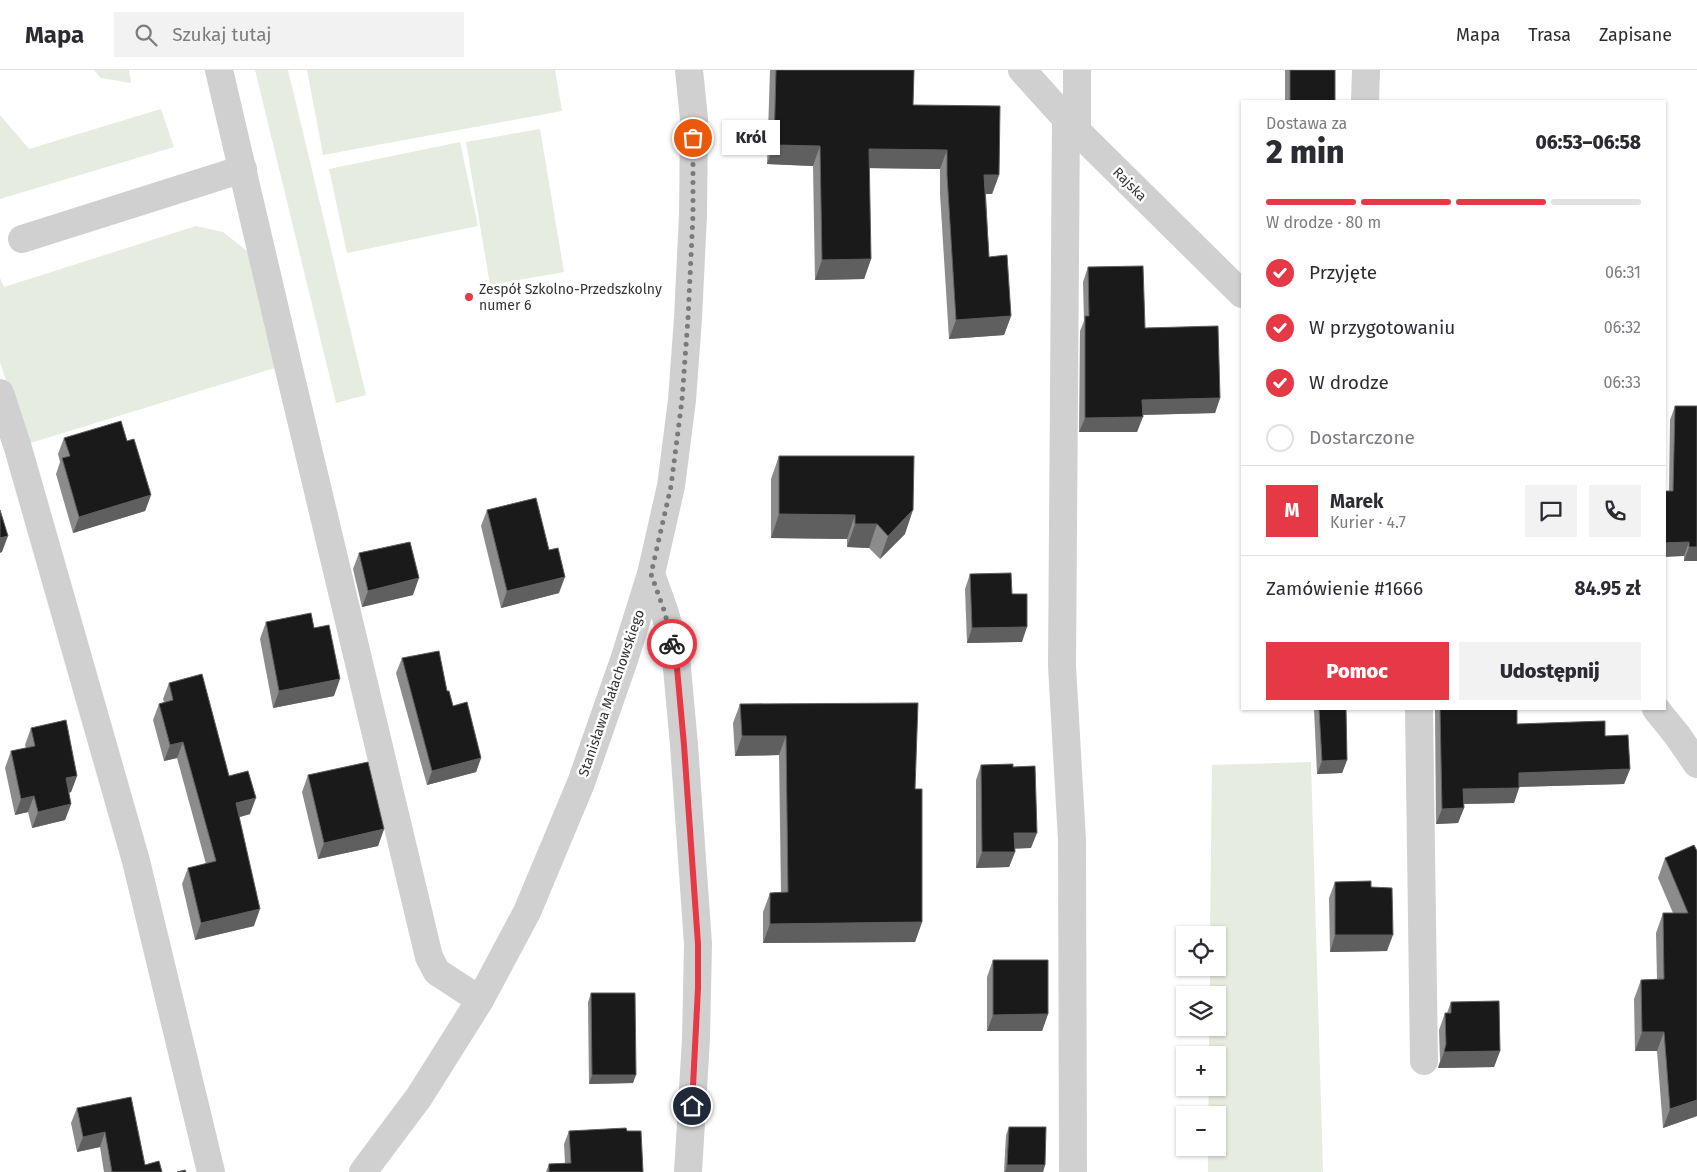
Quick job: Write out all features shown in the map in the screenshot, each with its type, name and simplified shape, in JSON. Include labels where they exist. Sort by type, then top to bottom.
[{"type":"street","points":[[220,70],[290,374],[429,957],[437,972],[480,1000]]},
{"type":"street","name":"Stanisława Małachowskiego","points":[[363,1172],[419,1097],[480,1000],[527,912],[581,783],[624,660],[651,574],[671,486],[682,400],[693,215],[694,119],[689,70]]},
{"type":"street","name":"Rajska","points":[[1022,70],[1071,125],[1241,293]]},
{"type":"street","points":[[1072,1172],[1072,840],[1062,666],[1071,125],[1077,70]]},
{"type":"street","points":[[1365,100],[1366,70]]},
{"type":"street","points":[[22,238],[243,169]]},
{"type":"street","points":[[0,393],[18,448],[136,862],[212,1172]]},
{"type":"street","points":[[651,574],[665,613],[676,657],[698,944],[696,1039],[688,1172]]},
{"type":"street","points":[[1419,710],[1424,1061]]},
{"type":"street","points":[[1657,710],[1697,764]]},
{"type":"shaded area","points":[[94,70],[129,70],[131,83],[101,78]]},
{"type":"shaded area","points":[[255,70],[288,70],[366,395],[336,403]]},
{"type":"shaded area","points":[[307,70],[555,70],[562,111],[323,155]]},
{"type":"shaded area","points":[[161,109],[174,147],[0,199],[0,115],[29,149]]},
{"type":"shaded area","points":[[540,129],[564,272],[490,285],[466,142]]},
{"type":"shaded area","points":[[460,142],[478,226],[347,253],[329,169]]},
{"type":"shaded area","points":[[196,226],[223,232],[247,251],[278,367],[27,444],[0,362],[0,278],[4,287]]},
{"type":"shaded area","points":[[1311,762],[1323,1172],[1208,1172],[1208,1156],[1226,1156],[1226,1106],[1208,1106],[1209,1096],[1226,1096],[1226,1046],[1209,1046],[1209,1036],[1226,1036],[1226,986],[1210,986],[1210,976],[1226,976],[1226,926],[1210,926],[1212,765]]},
{"type":"building","points":[[776,70],[914,70],[913,105],[1000,106],[999,175],[984,175],[989,257],[1007,255],[1011,316],[956,320],[947,150],[869,149],[871,259],[822,260],[820,146],[774,145]]},
{"type":"building","points":[[1290,70],[1335,70],[1335,100],[1290,100]]},
{"type":"building","points":[[1143,266],[1145,328],[1218,326],[1220,398],[1142,400],[1143,417],[1085,418],[1085,316],[1089,316],[1088,267]]},
{"type":"building","points":[[1675,406],[1697,406],[1697,547],[1689,547],[1689,542],[1666,543],[1666,491],[1673,491]]},
{"type":"building","points":[[121,421],[127,441],[134,439],[151,495],[79,517],[62,458],[70,456],[64,438]]},
{"type":"building","points":[[779,456],[914,456],[913,510],[888,536],[877,524],[855,524],[855,515],[779,514]]},
{"type":"building","points":[[536,498],[549,550],[558,548],[565,577],[507,591],[487,510]]},
{"type":"building","points":[[0,510],[8,536],[0,538]]},
{"type":"building","points":[[410,542],[419,578],[368,591],[359,553]]},
{"type":"building","points":[[1011,573],[1012,594],[1027,594],[1027,627],[972,628],[970,574]]},
{"type":"building","points":[[311,613],[314,628],[329,625],[340,679],[279,691],[266,622]]},
{"type":"building","points":[[439,651],[447,691],[449,691],[453,706],[467,702],[481,758],[432,771],[402,658]]},
{"type":"building","points":[[202,674],[229,776],[248,771],[256,798],[236,803],[260,909],[201,923],[188,868],[216,861],[183,742],[170,745],[159,704],[173,700],[169,683]]},
{"type":"building","points":[[918,703],[915,789],[922,789],[922,922],[770,924],[770,893],[788,892],[786,736],[742,736],[740,704]]},
{"type":"building","points":[[1319,710],[1346,710],[1347,760],[1322,761]]},
{"type":"building","points":[[1440,710],[1517,710],[1517,724],[1605,721],[1605,736],[1628,735],[1630,769],[1519,773],[1519,788],[1463,789],[1464,808],[1442,809]]},
{"type":"building","points":[[66,720],[77,776],[66,778],[71,804],[38,812],[34,796],[21,799],[11,751],[35,746],[31,728]]},
{"type":"building","points":[[368,762],[384,829],[324,843],[308,775]]},
{"type":"building","points":[[1013,764],[1013,767],[1035,766],[1037,833],[1014,833],[1015,852],[982,852],[981,765]]},
{"type":"building","points":[[1694,845],[1697,851],[1697,1100],[1670,1109],[1664,1032],[1642,1032],[1641,980],[1664,979],[1663,913],[1688,913],[1665,858]]},
{"type":"building","points":[[1371,881],[1371,887],[1392,888],[1393,935],[1335,935],[1335,882]]},
{"type":"building","points":[[993,960],[1048,960],[1048,1014],[993,1015]]},
{"type":"building","points":[[591,993],[635,993],[636,1075],[592,1075]]},
{"type":"building","points":[[1499,1001],[1500,1051],[1444,1052],[1446,1044],[1445,1013],[1451,1013],[1451,1002]]},
{"type":"building","points":[[131,1097],[145,1165],[159,1161],[162,1172],[112,1172],[105,1132],[83,1137],[77,1108]]},
{"type":"building","points":[[1009,1127],[1046,1127],[1045,1165],[1007,1165]]},
{"type":"building","points":[[626,1128],[627,1131],[641,1131],[643,1172],[549,1172],[549,1164],[571,1163],[569,1131]]},
{"type":"way so far","points":[[672,644],[665,613],[651,574],[671,486],[682,400],[693,215],[693,138]]},
{"type":"place","name":"Król","points":[[693,138]]},
{"type":"place","name":"Zespół Szkolno-Przedszkolny numer 6","points":[[469,297]]},
{"type":"route","points":[[672,644],[676,657],[684,745],[698,944],[698,988],[692,1106]]}]
